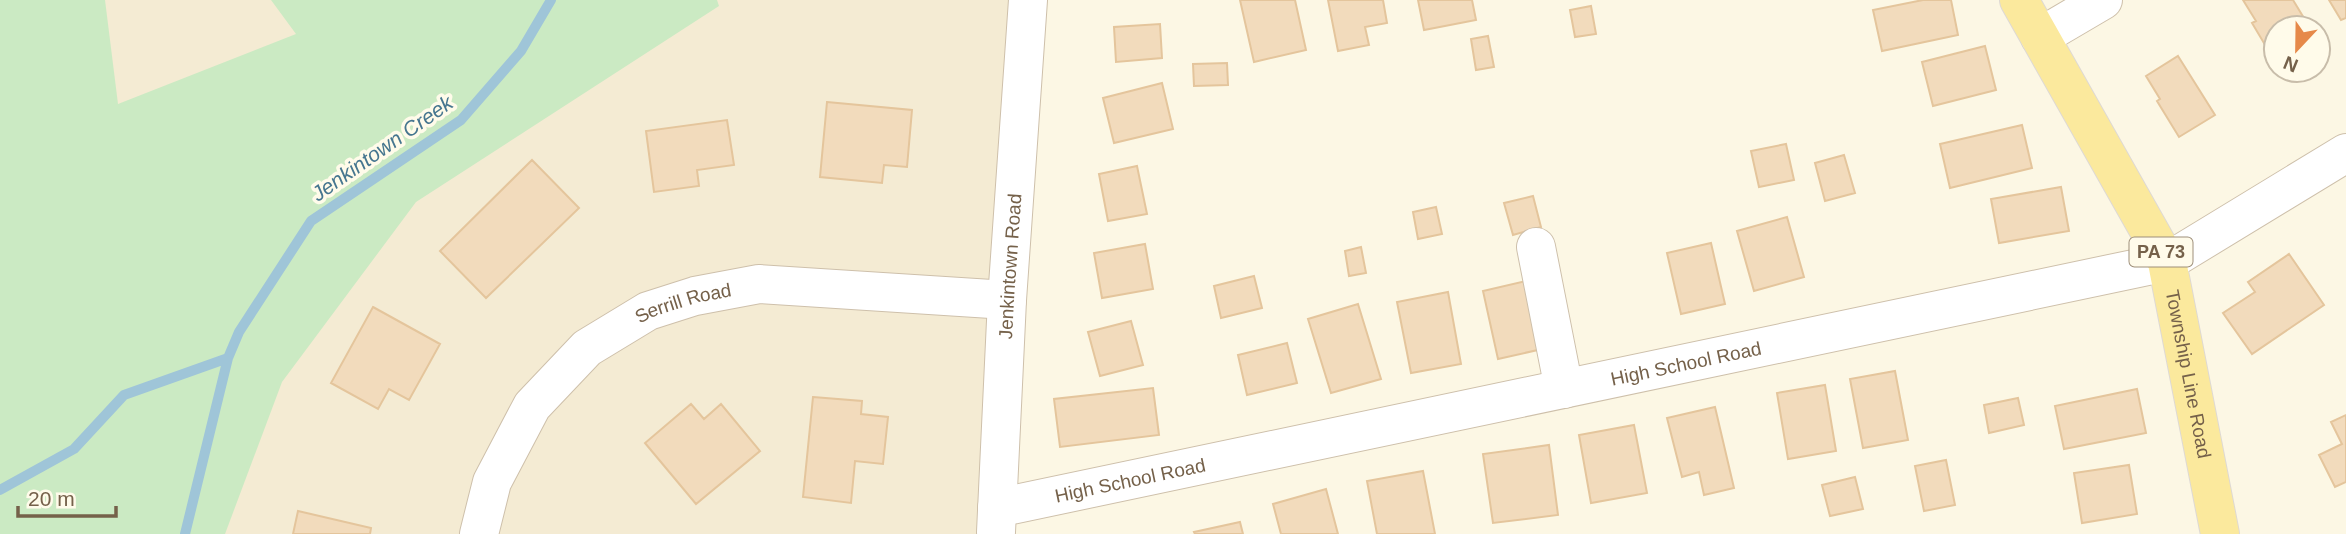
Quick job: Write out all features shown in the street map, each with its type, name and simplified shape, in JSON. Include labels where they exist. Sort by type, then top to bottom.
[{"type":"main road","name":"Township Line Road","points":[[2019,0],[2167,262],[2220,534]]},
{"type":"street","name":"Jenkintown Road","points":[[997,521],[1007,300],[1028,0]]},
{"type":"street","points":[[2040,37],[2103,0]]},
{"type":"street","name":"High School Road","points":[[997,521],[1564,389],[2167,262],[2342,165]]},
{"type":"street","points":[[1536,247],[1564,389]]},
{"type":"street","name":"Serrill Road","points":[[479,534],[492,482],[532,406],[586,348],[648,311],[695,296],[759,284],[1007,300]]},
{"type":"shaded area","points":[[0,0],[1016,0],[983,534],[0,534]]},
{"type":"green space","points":[[0,0],[105,0],[118,104],[296,34],[271,0],[717,0],[719,6],[416,202],[282,382],[225,534],[0,534]]},
{"type":"building","points":[[1240,0],[1295,0],[1306,50],[1254,62]]},
{"type":"building","points":[[1328,0],[1383,0],[1387,23],[1365,27],[1369,45],[1338,51]]},
{"type":"building","points":[[1418,0],[1472,0],[1476,20],[1424,30]]},
{"type":"building","points":[[1923,0],[1951,0],[1958,35],[1882,51],[1873,10]]},
{"type":"building","points":[[2243,0],[2293,0],[2302,14],[2262,14],[2262,40],[2252,23],[2256,21]]},
{"type":"building","points":[[2329,0],[2346,0],[2346,18],[2341,20]]},
{"type":"building","points":[[1591,6],[1596,34],[1575,37],[1570,10]]},
{"type":"building","points":[[1160,24],[1162,58],[1116,62],[1114,27]]},
{"type":"building","points":[[1488,36],[1494,67],[1476,70],[1471,39]]},
{"type":"building","points":[[1985,46],[1996,90],[1933,106],[1922,62]]},
{"type":"building","points":[[2178,56],[2215,115],[2179,137],[2157,101],[2160,99],[2146,76]]},
{"type":"building","points":[[1227,63],[1228,85],[1194,86],[1193,64]]},
{"type":"building","points":[[1162,83],[1173,129],[1114,143],[1103,98]]},
{"type":"building","points":[[827,102],[912,110],[907,167],[884,165],[882,183],[820,177]]},
{"type":"building","points":[[727,120],[734,165],[697,170],[699,186],[654,192],[646,131]]},
{"type":"building","points":[[2022,125],[2032,168],[1950,188],[1940,144]]},
{"type":"building","points":[[1786,144],[1794,180],[1759,187],[1751,151]]},
{"type":"building","points":[[1844,155],[1855,193],[1825,201],[1815,163]]},
{"type":"building","points":[[532,160],[579,208],[486,298],[440,251]]},
{"type":"building","points":[[1137,166],[1147,214],[1108,221],[1099,174]]},
{"type":"building","points":[[2061,187],[2069,231],[1999,243],[1991,199]]},
{"type":"building","points":[[1533,196],[1541,227],[1513,235],[1504,203]]},
{"type":"building","points":[[1436,207],[1442,234],[1418,239],[1413,212]]},
{"type":"building","points":[[1787,217],[1804,277],[1754,291],[1737,231]]},
{"type":"building","points":[[1711,243],[1725,304],[1681,314],[1667,253]]},
{"type":"building","points":[[1145,244],[1153,289],[1102,298],[1094,253]]},
{"type":"building","points":[[1361,247],[1366,273],[1349,276],[1345,251]]},
{"type":"building","points":[[2289,254],[2324,305],[2252,354],[2223,313],[2255,292],[2248,282]]},
{"type":"building","points":[[1254,276],[1262,308],[1221,318],[1214,286]]},
{"type":"building","points":[[1535,279],[1551,347],[1498,359],[1483,291]]},
{"type":"building","points":[[1448,292],[1461,364],[1411,373],[1397,302]]},
{"type":"building","points":[[1358,304],[1381,379],[1331,393],[1308,319]]},
{"type":"building","points":[[373,307],[440,344],[409,400],[389,389],[378,409],[331,383]]},
{"type":"building","points":[[1131,321],[1143,365],[1100,376],[1088,332]]},
{"type":"building","points":[[1287,343],[1297,383],[1247,395],[1238,355]]},
{"type":"building","points":[[1895,371],[1908,440],[1863,448],[1850,379]]},
{"type":"building","points":[[1825,385],[1836,451],[1788,459],[1777,393]]},
{"type":"building","points":[[1153,388],[1159,435],[1060,447],[1054,399]]},
{"type":"building","points":[[2137,389],[2146,433],[2064,449],[2055,406]]},
{"type":"building","points":[[813,397],[862,401],[861,414],[888,417],[883,464],[855,461],[851,503],[803,497]]},
{"type":"building","points":[[2018,398],[2024,425],[1989,433],[1984,405]]},
{"type":"building","points":[[691,404],[704,419],[721,404],[760,451],[696,504],[645,443]]},
{"type":"building","points":[[1715,407],[1734,488],[1704,495],[1699,472],[1682,477],[1667,418]]},
{"type":"building","points":[[2346,415],[2346,482],[2335,487],[2319,455],[2342,444],[2331,422]]},
{"type":"building","points":[[1634,425],[1647,493],[1591,503],[1579,435]]},
{"type":"building","points":[[1549,445],[1558,515],[1493,523],[1483,454]]},
{"type":"building","points":[[1946,460],[1955,505],[1924,511],[1915,466]]},
{"type":"building","points":[[2129,465],[2137,514],[2082,523],[2074,473]]},
{"type":"building","points":[[1423,471],[1435,534],[1377,534],[1367,481]]},
{"type":"building","points":[[1855,477],[1863,509],[1830,516],[1822,485]]},
{"type":"building","points":[[1326,489],[1338,534],[1281,534],[1273,504]]},
{"type":"building","points":[[298,511],[371,528],[370,534],[293,534]]},
{"type":"building","points":[[1240,522],[1243,534],[1194,532]]},
{"type":"waterway","name":"Jenkintown Creek","points":[[185,534],[228,358],[239,332],[311,221],[461,120],[521,51],[551,0]]},
{"type":"waterway","points":[[0,490],[74,449],[124,395],[228,358]]}]
